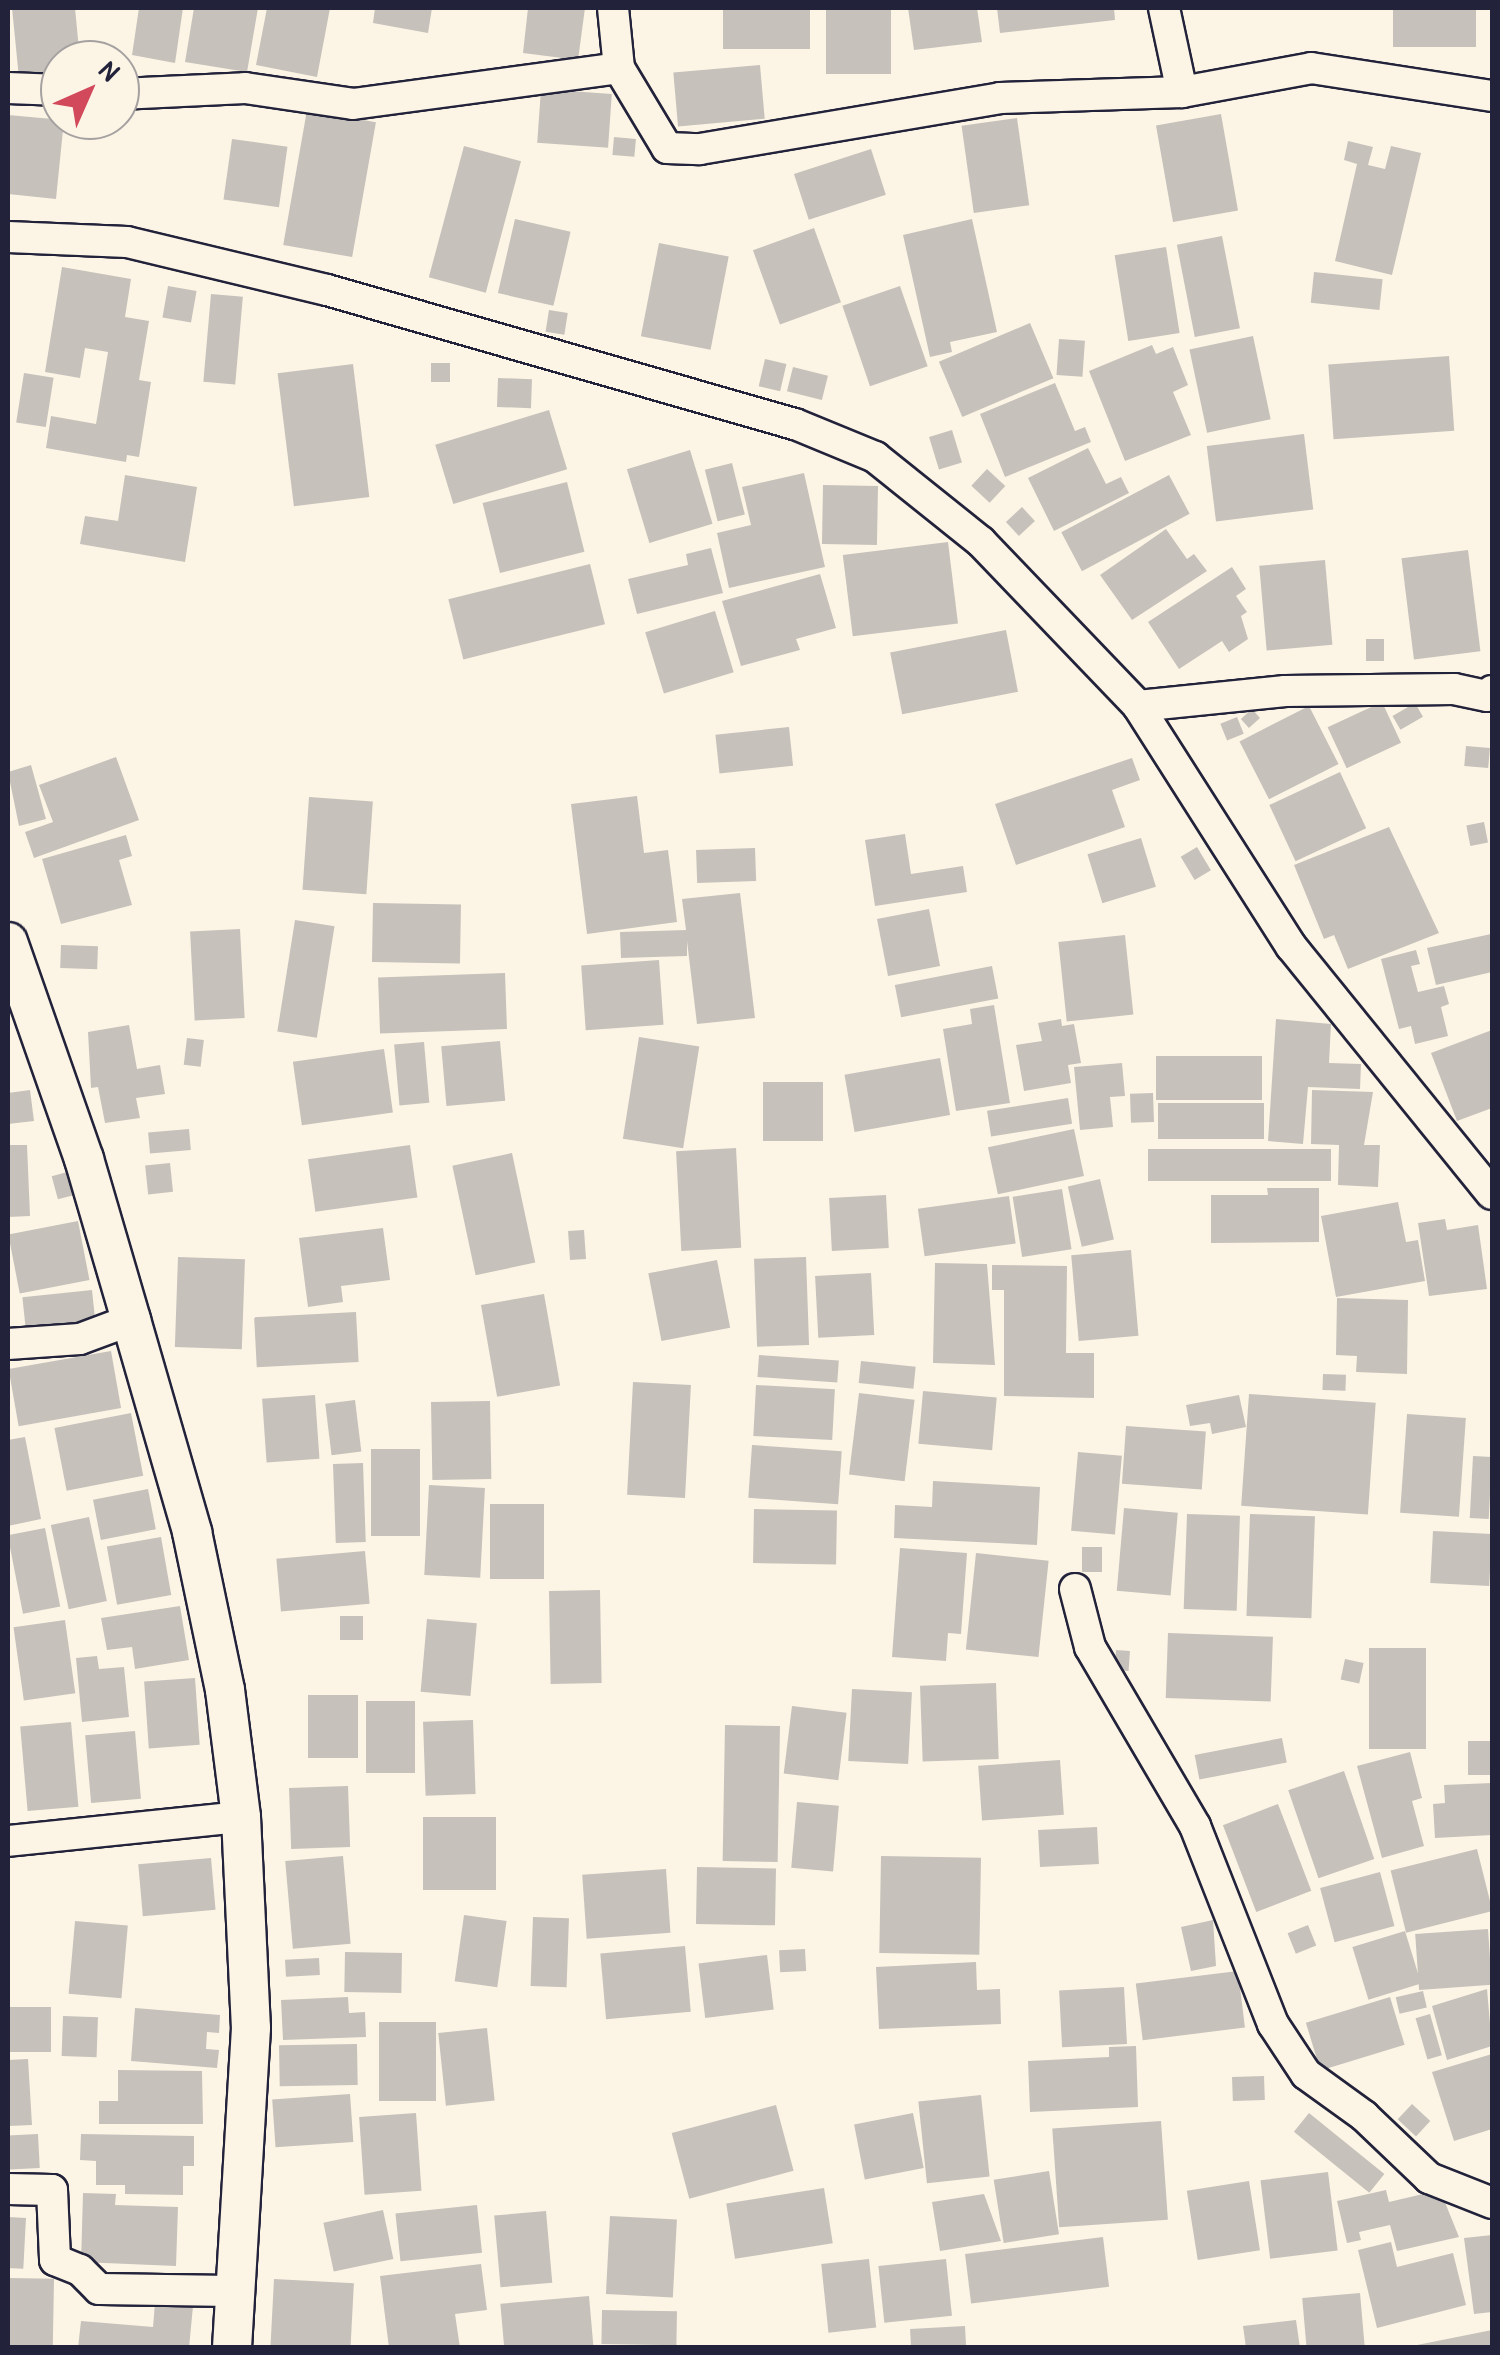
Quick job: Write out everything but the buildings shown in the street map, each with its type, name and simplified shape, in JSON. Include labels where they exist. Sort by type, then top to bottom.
[{"type":"street","points":[[613,8],[619,68],[667,148],[700,148],[1000,98],[1182,92],[1311,68],[1492,96]]},
{"type":"street","points":[[1164,8],[1182,92]]},
{"type":"street","points":[[140,93],[244,88],[353,104],[619,68]]},
{"type":"street","points":[[8,88],[40,89]]},
{"type":"street","points":[[8,237],[127,242],[326,290],[796,424],[875,457],[934,501],[1138,706],[1291,946],[1492,1194]]},
{"type":"street","points":[[1138,706],[1286,691],[1454,690],[1491,696]]},
{"type":"street","points":[[8,942],[84,1159],[131,1320],[192,1532],[225,1690],[241,1816],[251,2028],[232,2348]]},
{"type":"street","points":[[8,1344],[80,1339],[131,1320]]},
{"type":"street","points":[[1075,1589],[1090,1647],[1195,1826],[1273,2024],[1306,2074],[1364,2116],[1429,2178],[1492,2203]]},
{"type":"street","points":[[8,1841],[241,1816]]},
{"type":"street","points":[[8,2189],[52,2190],[54,2260],[80,2270],[98,2289],[234,2292]]}]
